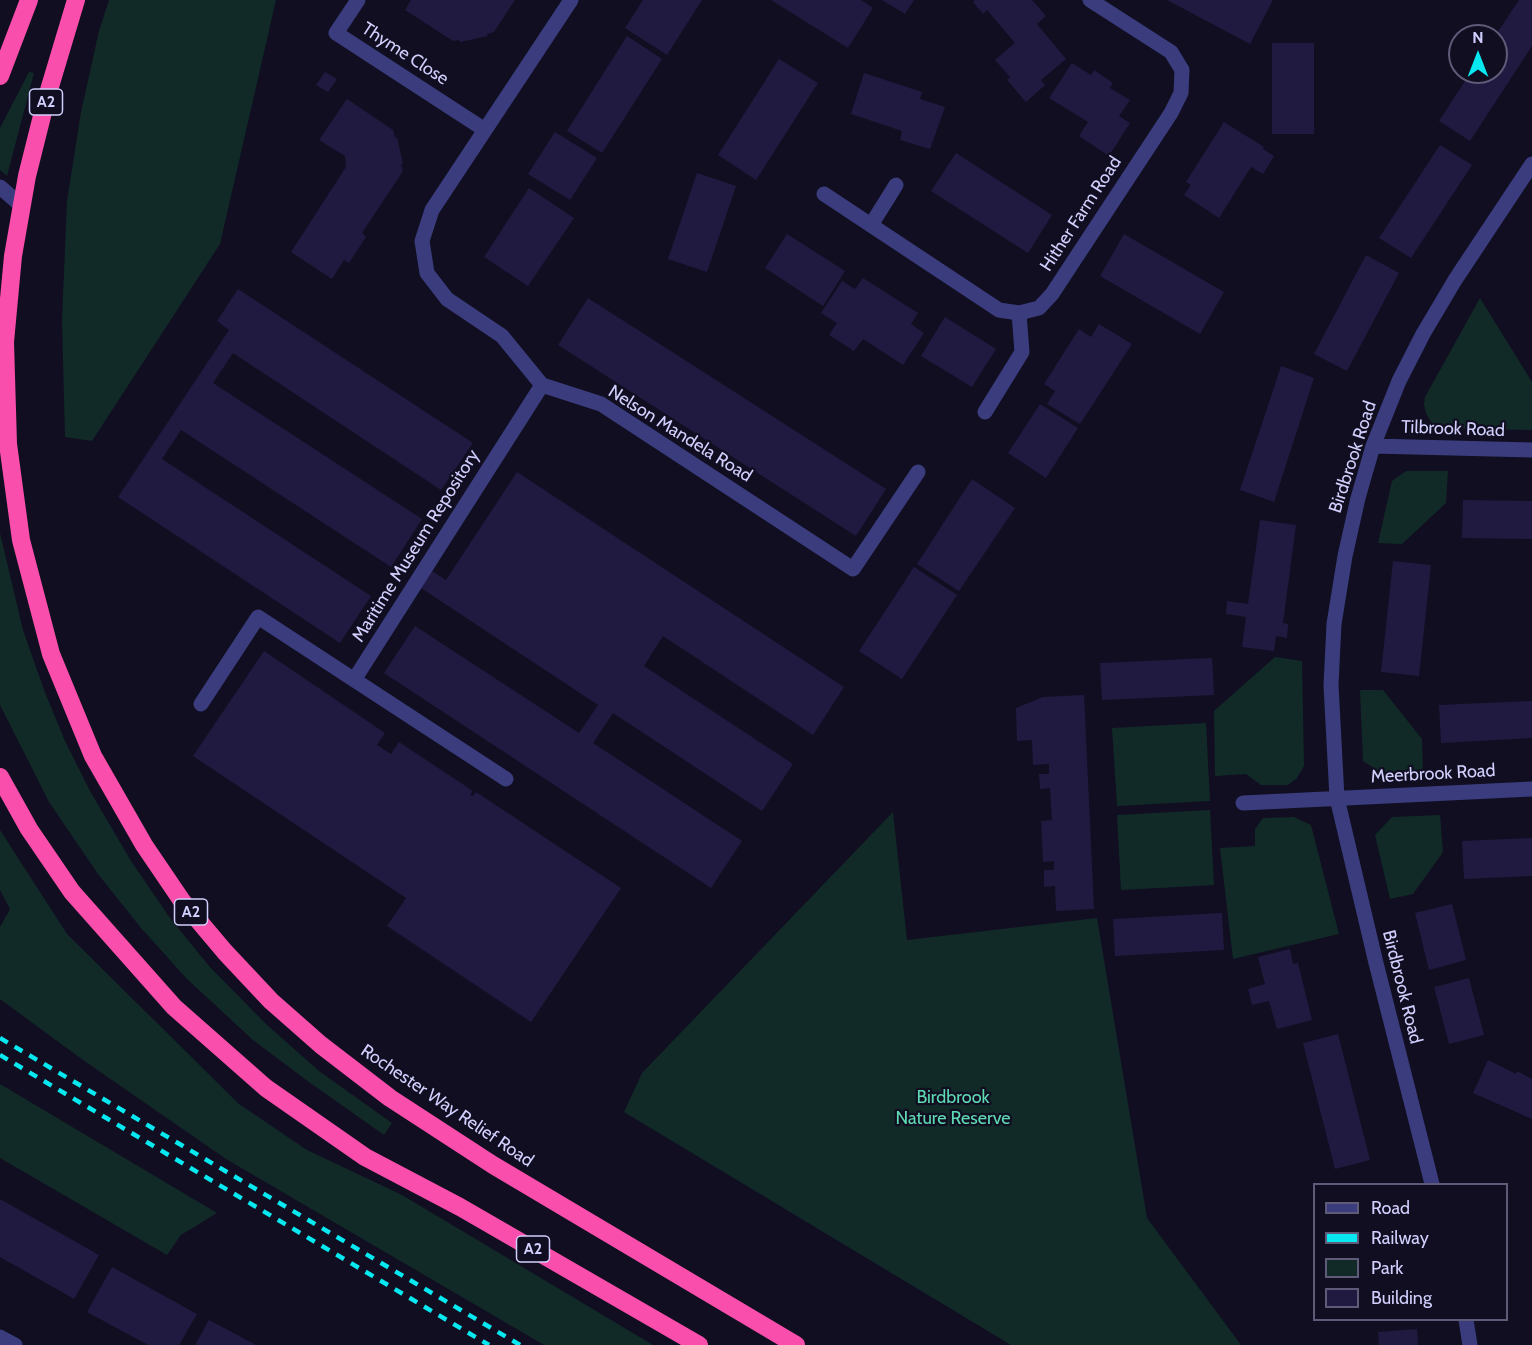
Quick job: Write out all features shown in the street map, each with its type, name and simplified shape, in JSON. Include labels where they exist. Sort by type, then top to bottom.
[{"type":"highway","points":[[0,75],[28,0]]},
{"type":"highway","name":"Rochester Way Relief Road","points":[[76,0],[46,100],[22,206],[13,256],[5,342],[8,444],[21,540],[51,654],[93,756],[144,845],[182,901],[271,1001],[321,1045],[390,1098],[493,1166],[796,1345]]},
{"type":"highway","name":"A2","points":[[0,779],[29,830],[72,892],[174,1008],[266,1088],[365,1157],[460,1207],[699,1345]]},
{"type":"street","name":"Thyme Close","points":[[357,0],[336,33],[485,130]]},
{"type":"street","points":[[542,385],[502,336],[447,299],[427,273],[422,241],[432,210],[571,0]]},
{"type":"street","name":"Hither Farm Road","points":[[1019,313],[1039,308],[1053,294],[1171,113],[1181,93],[1182,70],[1171,51],[1090,0]]},
{"type":"street","name":"Birdbrook Road","points":[[1431,1183],[1337,798],[1331,685],[1334,624],[1345,556],[1358,498],[1373,446],[1399,381],[1423,334],[1455,280],[1532,164]]},
{"type":"street","points":[[871,225],[896,185]]},
{"type":"street","points":[[0,187],[22,206]]},
{"type":"street","points":[[824,194],[999,310],[1019,313],[1022,352],[985,412]]},
{"type":"street","name":"Maritime Museum Repository","points":[[354,680],[542,385]]},
{"type":"street","name":"Nelson Mandela Road","points":[[542,385],[601,404],[853,569],[918,472]]},
{"type":"street","name":"Tilbrook Road","points":[[1373,446],[1532,450]]},
{"type":"street","points":[[201,704],[258,617],[506,779]]},
{"type":"street","name":"Meerbrook Road","points":[[1337,798],[1532,789]]},
{"type":"street","points":[[1243,803],[1337,798]]},
{"type":"street","points":[[1466,1321],[1470,1345]]},
{"type":"street","points":[[0,1336],[15,1345]]},
{"type":"green space","points":[[109,0],[276,0],[220,244],[92,441],[65,437],[62,320],[67,201],[81,112],[99,31]]},
{"type":"green space","points":[[29,72],[34,73],[7,176],[0,170],[0,128]]},
{"type":"green space","points":[[1480,298],[1532,382],[1532,430],[1439,428],[1431,422],[1426,413],[1425,397]]},
{"type":"green space","points":[[1406,471],[1448,471],[1446,503],[1402,544],[1378,543],[1392,481]]},
{"type":"green space","points":[[0,533],[23,630],[44,690],[65,741],[90,791],[131,861],[170,918],[209,966],[266,1024],[319,1071],[392,1123],[384,1135],[253,1040],[187,979],[141,928],[98,874],[49,802],[0,705]]},
{"type":"green space","points":[[1275,657],[1302,661],[1304,766],[1297,778],[1288,785],[1261,785],[1246,774],[1215,776],[1214,711]]},
{"type":"green space","points":[[1360,690],[1383,690],[1422,739],[1423,772],[1383,774],[1363,761]]},
{"type":"green space","points":[[1206,723],[1210,801],[1117,806],[1112,728]]},
{"type":"green space","points":[[1210,810],[1214,885],[1121,890],[1117,815]]},
{"type":"green space","name":"Birdbrook Nature Reserve","points":[[893,812],[907,940],[1097,918],[1147,1218],[1241,1345],[1011,1345],[624,1112],[642,1073]]},
{"type":"green space","points":[[1440,815],[1443,852],[1413,894],[1390,899],[1375,835],[1392,817]]},
{"type":"green space","points":[[1294,817],[1311,825],[1339,934],[1233,959],[1220,848],[1255,846],[1255,829],[1263,818]]},
{"type":"green space","points":[[0,830],[67,934],[239,1104],[307,1150],[402,1195],[653,1345],[544,1345],[226,1159],[83,1060],[0,999],[0,927],[10,909],[0,890]]},
{"type":"green space","points":[[0,1084],[217,1213],[181,1235],[167,1255],[0,1158]]},
{"type":"building","points":[[411,0],[515,0],[494,32],[487,34],[488,36],[460,42],[459,40],[453,41],[405,10]]},
{"type":"building","points":[[643,0],[702,0],[667,55],[625,28]]},
{"type":"building","points":[[771,0],[861,0],[873,8],[848,48]]},
{"type":"building","points":[[882,0],[914,0],[905,14]]},
{"type":"building","points":[[975,0],[1032,0],[1046,16],[1037,24],[1066,59],[1041,80],[1045,85],[1026,102],[1007,80],[1010,77],[995,60],[1015,43],[987,10],[983,14],[973,2]]},
{"type":"building","points":[[1167,0],[1273,0],[1250,44]]},
{"type":"building","points":[[1519,0],[1532,0],[1532,46],[1508,83],[1508,24],[1503,24]]},
{"type":"building","points":[[627,36],[662,59],[602,153],[567,131]]},
{"type":"building","points":[[1272,43],[1314,43],[1314,134],[1272,134]]},
{"type":"building","points":[[779,59],[818,83],[756,180],[718,155]]},
{"type":"building","points":[[1072,63],[1091,75],[1094,70],[1113,83],[1110,88],[1130,100],[1119,116],[1130,123],[1109,156],[1079,136],[1088,122],[1049,98]]},
{"type":"building","points":[[325,72],[337,79],[328,92],[316,85]]},
{"type":"building","points":[[864,73],[922,92],[920,99],[945,107],[930,149],[900,140],[902,131],[851,114]]},
{"type":"building","points":[[1463,84],[1507,84],[1470,141],[1439,121]]},
{"type":"building","points":[[347,99],[393,130],[395,138],[397,137],[403,171],[362,233],[366,237],[349,263],[344,260],[332,279],[291,252],[346,167],[345,156],[319,140]]},
{"type":"building","points":[[1224,122],[1264,147],[1263,149],[1274,156],[1263,174],[1251,167],[1219,218],[1184,195],[1191,185],[1186,182]]},
{"type":"building","points":[[555,132],[597,158],[570,200],[528,174]]},
{"type":"building","points":[[1440,145],[1472,165],[1411,258],[1379,238]]},
{"type":"building","points":[[956,153],[1052,215],[1028,253],[931,191]]},
{"type":"building","points":[[697,173],[736,186],[707,272],[668,259]]},
{"type":"building","points":[[529,188],[574,218],[528,286],[484,257]]},
{"type":"building","points":[[787,234],[845,271],[823,306],[765,268]]},
{"type":"building","points":[[1124,234],[1224,292],[1200,334],[1100,276]]},
{"type":"building","points":[[1366,255],[1399,273],[1347,371],[1314,354]]},
{"type":"building","points":[[863,278],[918,313],[911,324],[924,333],[903,365],[863,339],[854,351],[829,335],[837,323],[821,313],[842,281],[855,289]]},
{"type":"building","points":[[238,289],[473,443],[441,490],[233,353],[213,383],[422,519],[391,567],[181,430],[162,459],[371,596],[340,643],[118,497],[229,330],[217,321]]},
{"type":"building","points":[[588,298],[886,489],[856,536],[558,345]]},
{"type":"building","points":[[945,317],[996,349],[972,387],[921,356]]},
{"type":"building","points":[[1099,324],[1132,344],[1080,424],[1047,404],[1055,391],[1044,384],[1079,329],[1091,337]]},
{"type":"building","points":[[1281,366],[1314,378],[1274,502],[1240,490]]},
{"type":"building","points":[[1040,404],[1078,428],[1046,478],[1008,453]]},
{"type":"building","points":[[517,472],[844,687],[813,735],[663,636],[644,666],[793,764],[762,811],[613,713],[593,743],[742,841],[711,888],[384,673],[415,626],[579,733],[598,705],[421,588],[432,571],[446,580]]},
{"type":"building","points":[[972,479],[1015,508],[959,591],[917,564]]},
{"type":"building","points":[[1463,500],[1532,501],[1532,539],[1462,538]]},
{"type":"building","points":[[1260,520],[1296,525],[1283,623],[1288,624],[1287,638],[1276,636],[1274,651],[1242,647],[1246,617],[1226,614],[1227,601],[1248,604]]},
{"type":"building","points":[[1393,561],[1431,565],[1419,676],[1381,672]]},
{"type":"building","points":[[914,567],[957,595],[902,679],[859,651]]},
{"type":"building","points":[[264,651],[385,733],[377,745],[391,754],[399,742],[473,791],[470,795],[473,796],[476,792],[621,888],[531,1022],[387,926],[406,898],[193,756]]},
{"type":"building","points":[[1212,658],[1214,695],[1102,700],[1100,663]]},
{"type":"building","points":[[1084,695],[1094,909],[1056,911],[1055,886],[1044,887],[1044,870],[1054,870],[1054,861],[1043,862],[1041,821],[1052,820],[1050,788],[1040,789],[1039,774],[1049,774],[1049,764],[1033,765],[1032,740],[1017,741],[1016,708],[1043,697]]},
{"type":"building","points":[[1532,701],[1532,738],[1441,743],[1439,705]]},
{"type":"building","points":[[1532,838],[1532,876],[1464,879],[1462,841]]},
{"type":"building","points":[[1452,904],[1466,960],[1429,970],[1415,913]]},
{"type":"building","points":[[1222,913],[1224,950],[1115,956],[1113,919]]},
{"type":"building","points":[[1290,949],[1293,964],[1298,963],[1312,1020],[1277,1029],[1269,1001],[1252,1005],[1248,989],[1265,984],[1258,957]]},
{"type":"building","points":[[1469,978],[1484,1035],[1449,1044],[1434,987]]},
{"type":"building","points":[[1338,1034],[1370,1160],[1335,1169],[1303,1043]]},
{"type":"building","points":[[1488,1060],[1532,1079],[1532,1119],[1473,1093]]},
{"type":"building","points":[[0,1199],[99,1255],[74,1299],[0,1257]]},
{"type":"building","points":[[112,1267],[197,1314],[179,1345],[148,1345],[87,1312]]},
{"type":"building","points":[[209,1320],[256,1345],[195,1345]]},
{"type":"building","points":[[1417,1329],[1418,1345],[1379,1345],[1378,1332]]},
{"type":"railway","points":[[0,1038],[520,1345]]},
{"type":"railway","points":[[0,1055],[489,1345]]}]
